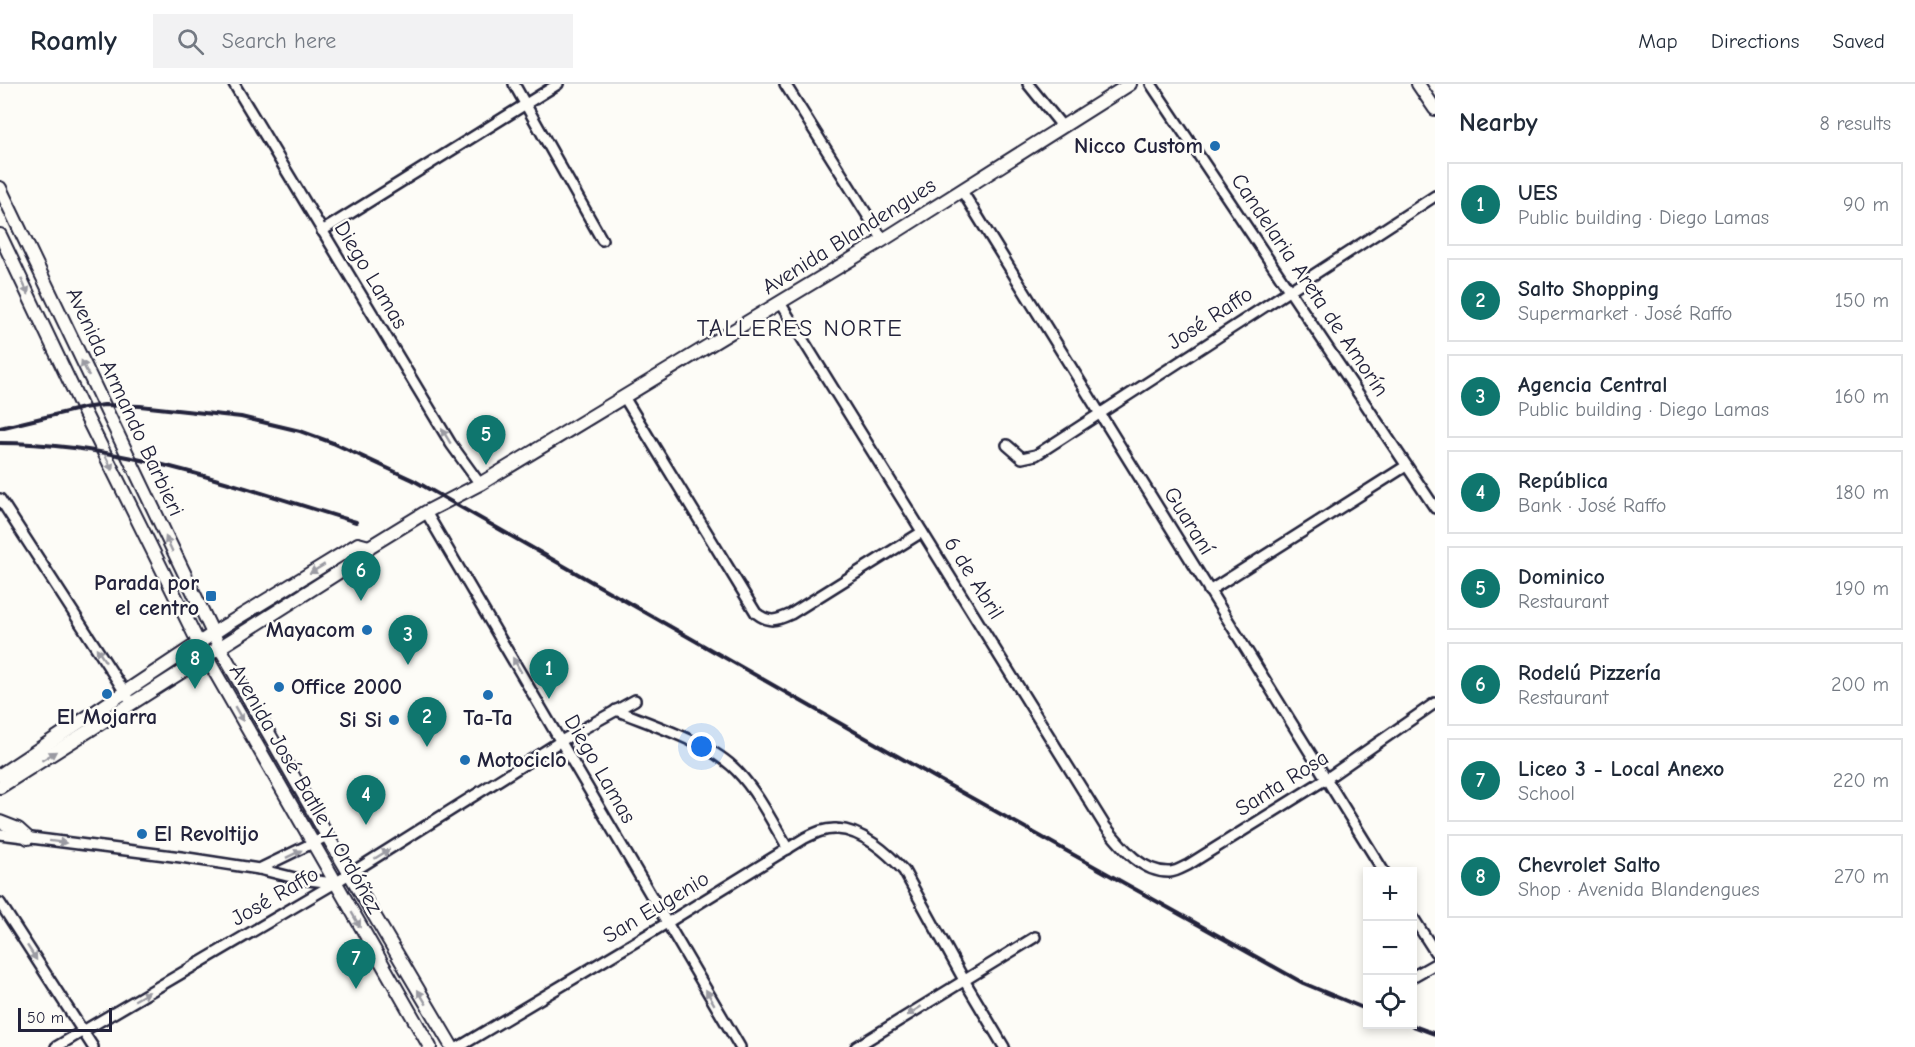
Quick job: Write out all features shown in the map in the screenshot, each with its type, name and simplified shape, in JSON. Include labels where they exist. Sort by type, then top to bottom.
[{"type":"street","name":"Diego Lamas","points":[[234,84],[451,444],[480,483]]},
{"type":"street","points":[[514,84],[602,240]]},
{"type":"street","points":[[322,231],[558,84]]},
{"type":"street","points":[[785,84],[883,240]]},
{"type":"street","points":[[1028,84],[1062,126]]},
{"type":"street","name":"Avenida Blandengues","points":[[0,787],[364,556],[369,547],[780,303],[1130,84]]},
{"type":"street","name":"Candelaria Areta de Amorín","points":[[1151,84],[1435,508]]},
{"type":"street","points":[[1418,84],[1435,109]]},
{"type":"street","name":"Avenida Armando Barbieri","points":[[0,188],[213,635]]},
{"type":"street","name":"Guaraní","points":[[962,191],[1381,867]]},
{"type":"street","name":"José Raffo","points":[[1007,446],[1022,458],[1036,455],[1435,196]]},
{"type":"street","name":"Avenida Armando Barbieri","points":[[0,235],[85,414],[199,644]]},
{"type":"street","name":"6 de Abril","points":[[780,303],[1105,826],[1143,866]]},
{"type":"street","points":[[624,397],[756,613],[771,621],[779,620],[922,532]]},
{"type":"street","points":[[1209,591],[1406,466]]},
{"type":"street","points":[[0,499],[133,704]]},
{"type":"street","name":"Diego Lamas","points":[[426,512],[740,1047]]},
{"type":"street","name":"Avenida Blandengues","points":[[0,775],[199,644],[358,544],[369,547]]},
{"type":"street","name":"Avenida José Batlle y Ordóñez","points":[[213,635],[325,832],[452,1047]]},
{"type":"street","name":"Avenida José Batlle y Ordóñez","points":[[199,644],[430,1047]]},
{"type":"street","name":"José Raffo","points":[[56,1047],[350,874],[561,741],[634,700]]},
{"type":"street","name":"Santa Rosa","points":[[1143,866],[1171,872],[1188,865],[1326,779],[1435,703]]},
{"type":"street","points":[[616,710],[699,745],[736,769],[752,789],[788,849]]},
{"type":"street","points":[[0,822],[18,829],[28,838]]},
{"type":"street","name":"San Eugenio","points":[[459,1047],[819,831],[837,829],[856,834],[877,846],[904,871],[1004,1047]]},
{"type":"street","points":[[259,870],[313,844],[323,838],[325,832]]},
{"type":"street","points":[[0,834],[181,857],[299,879],[335,883]]},
{"type":"street","points":[[0,903],[93,1047]]},
{"type":"street","points":[[1416,921],[1435,952]]},
{"type":"street","points":[[856,1047],[1035,937]]},
{"type":"street","points":[[1416,975],[1435,964]]},
{"type":"railway","points":[[0,428],[83,408],[104,405],[140,406],[241,417],[300,431],[333,443],[413,480],[936,778],[1303,983],[1363,1008]]},
{"type":"railway","points":[[0,443],[91,450],[136,459],[180,469],[356,522]]},
{"type":"railway","points":[[1417,1027],[1435,1034]]},
{"type":"place","name":"Nicco Custom","points":[[1215,146]]},
{"type":"place","name":"Dominico","points":[[486,465]]},
{"type":"place","name":"Parada por el centro","points":[[211,596]]},
{"type":"place","name":"Rodelú Pizzería","points":[[361,601]]},
{"type":"place","name":"Mayacom","points":[[367,630]]},
{"type":"place","name":"Agencia Central","points":[[408,665]]},
{"type":"place","name":"Office 2000","points":[[279,687]]},
{"type":"place","name":"Chevrolet Salto","points":[[195,689]]},
{"type":"place","name":"El Mojarra","points":[[107,694]]},
{"type":"place","name":"Ta-Ta","points":[[488,695]]},
{"type":"place","name":"UES","points":[[549,699]]},
{"type":"place","name":"Si Si","points":[[394,720]]},
{"type":"place","name":"Salto Shopping","points":[[427,747]]},
{"type":"place","name":"Motociclo","points":[[465,760]]},
{"type":"place","name":"República","points":[[366,825]]},
{"type":"place","name":"El Revoltijo","points":[[142,834]]},
{"type":"place","name":"Liceo 3 - Local Anexo","points":[[356,989]]},
{"type":"district","name":"TALLERES NORTE","points":[[800,328]]}]
